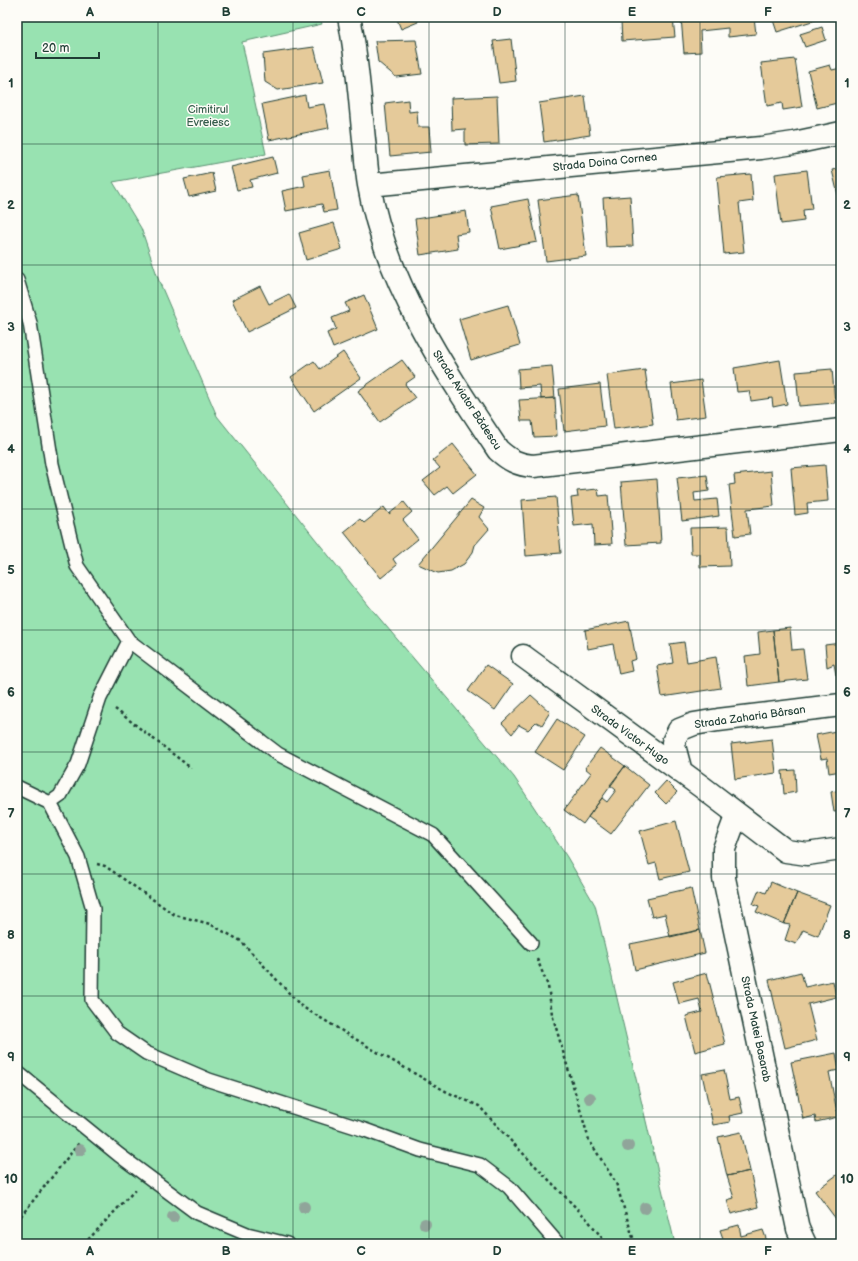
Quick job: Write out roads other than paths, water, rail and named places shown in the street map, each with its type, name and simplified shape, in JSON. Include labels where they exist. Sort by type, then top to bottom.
[{"type":"street","name":"Strada Aviator Bădescu","points":[[349,17],[355,44],[369,185],[378,223],[388,255],[413,310],[431,344],[498,450],[514,462],[533,466],[841,430]]},
{"type":"street","name":"Strada Doina Cornea","points":[[369,185],[762,148],[841,133]]},
{"type":"street","name":"Strada Victor Hugo","points":[[523,656],[702,787],[786,851],[807,854],[841,849]]},
{"type":"street","name":"Strada Zaharia Bârsan","points":[[681,772],[673,742],[679,730],[694,724],[718,720],[841,705]]},
{"type":"street","name":"Strada Matei Basarab","points":[[737,814],[724,849],[724,878],[798,1229],[805,1244]]},
{"type":"lane","points":[[17,280],[30,323],[52,464],[77,566],[128,642],[278,754],[433,835],[531,943]]},
{"type":"lane","points":[[50,803],[60,796],[78,764],[100,698],[128,642]]},
{"type":"lane","points":[[17,787],[50,803],[78,857],[92,909],[92,1000],[118,1033],[146,1052],[209,1080],[365,1130],[420,1150],[480,1166],[509,1187],[558,1244]]},
{"type":"lane","points":[[17,1072],[89,1132],[196,1213],[247,1234],[287,1244]]},
{"type":"park label","name":"Cimitirul Evreiesc","points":[[208,115]]}]
